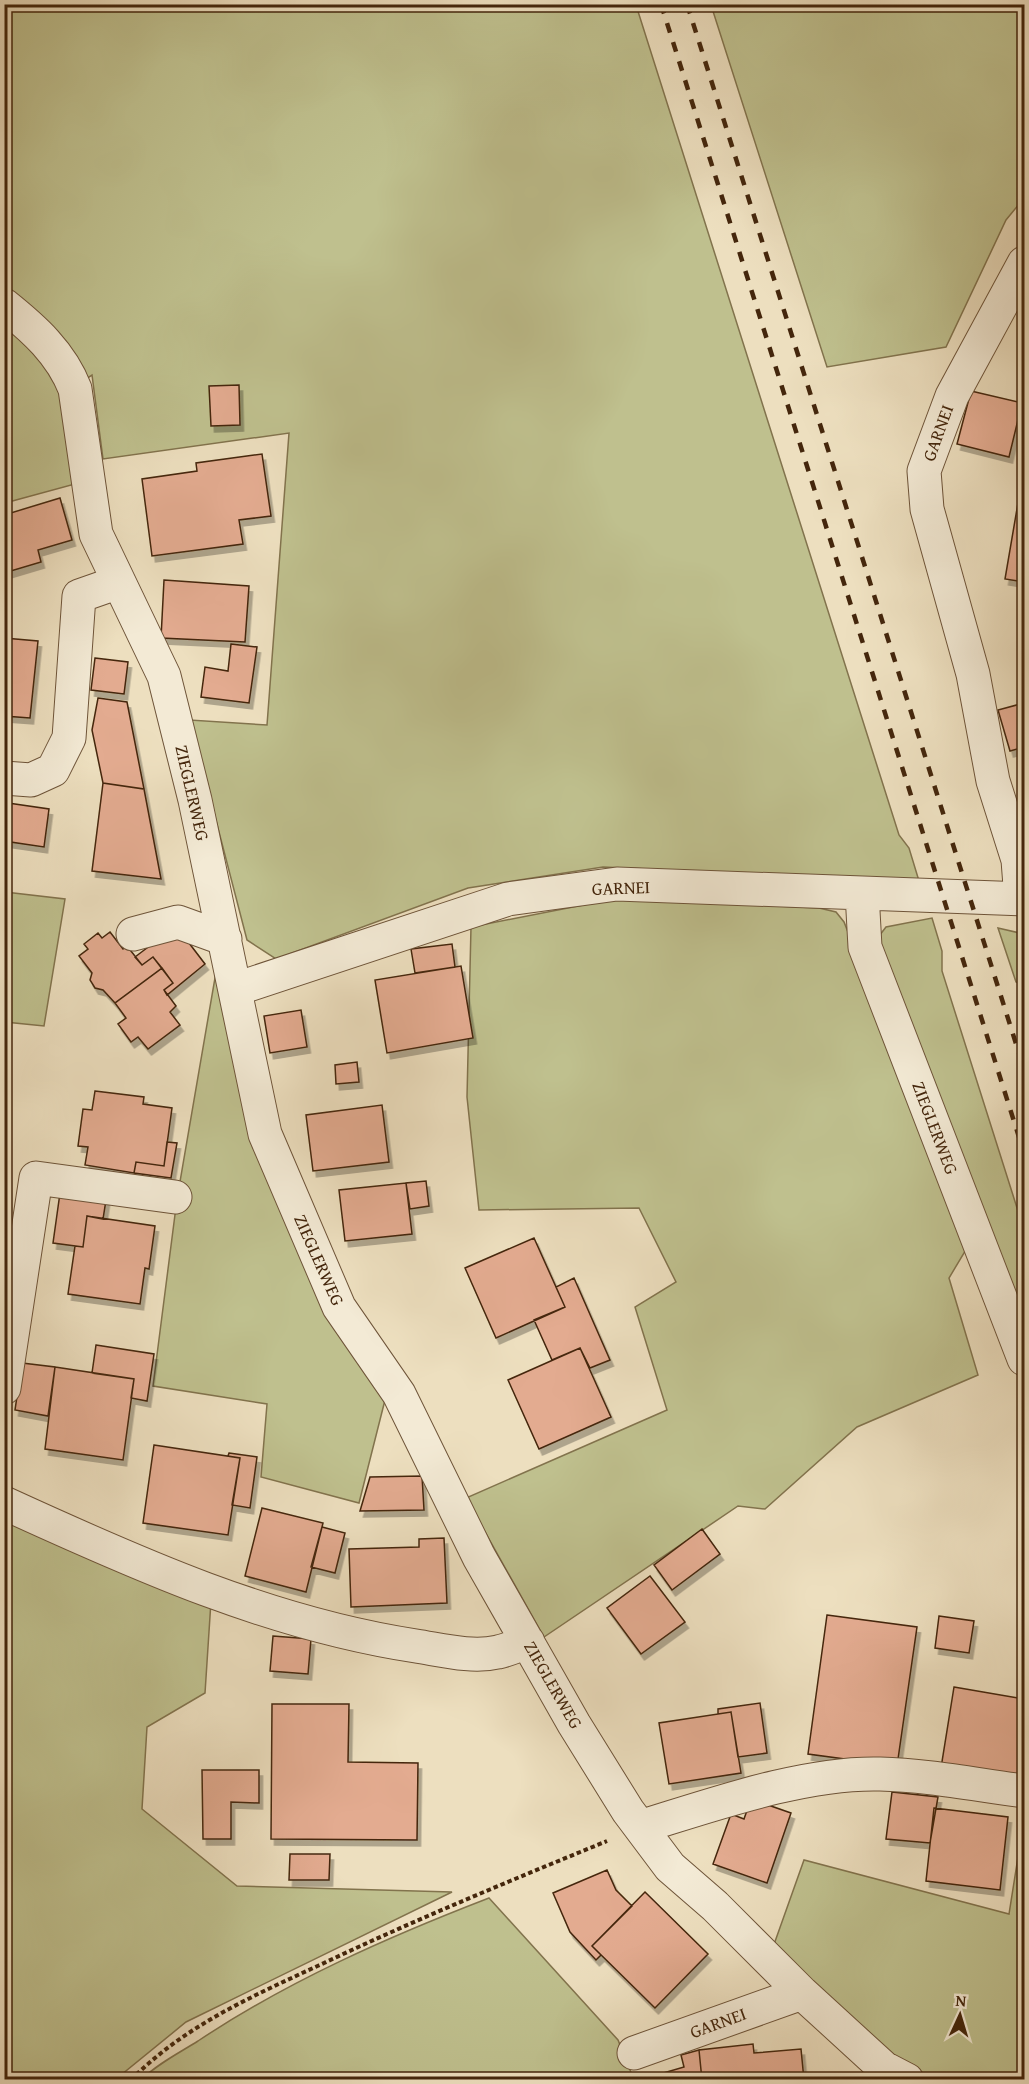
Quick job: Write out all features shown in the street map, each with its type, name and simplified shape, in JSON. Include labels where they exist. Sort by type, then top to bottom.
[{"type":"street","name":"GARNEI","points":[[236,989],[508,899],[617,884],[1023,899],[1017,860],[993,781],[973,674],[927,508],[924,471],[952,396],[1024,263]]},
{"type":"street","name":"ZIEGLERWEG","points":[[4,305],[41,334],[70,375],[75,389],[96,534],[164,676],[195,800],[265,1134],[339,1307],[399,1394],[480,1557],[574,1724],[640,1827],[670,1867],[715,1906],[802,1993],[884,2068],[907,2079]]},
{"type":"street","points":[[4,778],[31,780],[53,770],[69,738],[79,596],[120,582]]},
{"type":"street","name":"ZIEGLERWEG","points":[[862,893],[865,947],[1024,1359]]},
{"type":"street","points":[[133,934],[178,922],[225,939]]},
{"type":"street","points":[[4,1388],[36,1178],[175,1197]]},
{"type":"street","points":[[4,1503],[142,1567],[263,1610],[310,1623],[376,1640],[456,1653],[496,1652],[528,1642]]},
{"type":"street","points":[[640,1827],[816,1779],[879,1774],[1024,1791]]},
{"type":"street","name":"GARNEI","points":[[634,2053],[802,1993]]},
{"type":"path","points":[[131,2079],[151,2059],[185,2033],[239,2002],[385,1934],[640,1827]]},
{"type":"green space","points":[[58,4],[636,5],[899,835],[909,848],[919,881],[603,867],[468,888],[276,959],[247,940],[190,720],[267,725],[289,433],[103,459],[92,375],[63,394],[75,484],[5,503],[5,12]]},
{"type":"green space","points":[[711,5],[1024,5],[1024,198],[1006,220],[946,347],[827,367]]},
{"type":"green space","points":[[5,892],[65,899],[44,1026],[5,1022]]},
{"type":"green space","points":[[619,898],[819,908],[836,912],[844,922],[970,1243],[949,1278],[978,1375],[857,1427],[765,1509],[738,1506],[544,1637],[466,1498],[667,1410],[635,1307],[676,1282],[639,1208],[479,1210],[467,1097],[471,927]]},
{"type":"green space","points":[[932,918],[942,951],[942,971],[1024,1230],[1024,1329],[876,940],[886,927]]},
{"type":"green space","points":[[998,928],[1024,934],[1024,986],[1016,982]]},
{"type":"green space","points":[[216,972],[385,1400],[359,1503],[261,1477],[267,1404],[153,1386],[177,1199]]},
{"type":"green space","points":[[4,1515],[211,1601],[205,1693],[147,1727],[142,1809],[237,1886],[452,1892],[186,2022],[116,2079],[5,2079]]},
{"type":"green space","points":[[1024,1819],[1024,2079],[931,2079],[904,2069],[772,1950],[804,1860],[1009,1914]]},
{"type":"green space","points":[[489,1898],[618,2040],[632,2075],[610,2080],[141,2080],[161,2064],[232,2019],[303,1980],[414,1928]]},
{"type":"building","points":[[239,385],[240,425],[211,426],[209,386]]},
{"type":"building","points":[[971,391],[1022,403],[1009,457],[957,444]]},
{"type":"building","points":[[262,454],[271,516],[239,520],[243,544],[152,556],[142,479],[197,471],[196,463]]},
{"type":"building","points":[[1019,497],[1024,498],[1024,582],[1005,579]]},
{"type":"building","points":[[60,498],[72,540],[38,550],[41,562],[4,573],[4,515]]},
{"type":"building","points":[[164,580],[249,586],[245,642],[161,638]]},
{"type":"building","points":[[4,638],[38,641],[30,718],[4,716]]},
{"type":"building","points":[[231,644],[257,647],[249,703],[201,697],[205,667],[228,671]]},
{"type":"building","points":[[95,658],[128,662],[124,694],[91,690]]},
{"type":"building","points":[[98,698],[127,702],[144,789],[103,783],[92,730]]},
{"type":"building","points":[[1024,703],[1024,747],[1010,751],[998,710]]},
{"type":"building","points":[[103,783],[144,789],[161,879],[92,871]]},
{"type":"building","points":[[8,803],[49,809],[44,847],[4,841]]},
{"type":"building","points":[[176,926],[205,964],[167,995],[164,990],[173,983],[153,957],[142,965],[135,957]]},
{"type":"building","points":[[110,932],[123,949],[127,946],[142,965],[153,957],[162,968],[115,1003],[103,990],[95,988],[90,980],[92,973],[79,956],[88,949],[84,944],[98,933],[102,938]]},
{"type":"building","points":[[452,944],[455,967],[415,973],[411,949]]},
{"type":"building","points":[[461,966],[473,1038],[387,1053],[375,980]]},
{"type":"building","points":[[162,968],[173,983],[164,990],[176,1006],[170,1012],[180,1025],[148,1049],[138,1037],[131,1042],[118,1024],[126,1018],[115,1003]]},
{"type":"building","points":[[301,1010],[307,1047],[270,1053],[264,1016]]},
{"type":"building","points":[[357,1062],[359,1082],[336,1084],[335,1065]]},
{"type":"building","points":[[95,1091],[144,1097],[143,1104],[172,1108],[164,1166],[136,1162],[134,1173],[85,1165],[88,1147],[78,1146],[83,1109],[92,1110]]},
{"type":"building","points":[[382,1105],[389,1162],[313,1171],[306,1115]]},
{"type":"building","points":[[167,1142],[177,1143],[171,1178],[134,1173],[136,1162],[164,1166]]},
{"type":"building","points":[[426,1181],[429,1206],[410,1209],[406,1183]]},
{"type":"building","points":[[406,1183],[412,1234],[345,1241],[339,1190]]},
{"type":"building","points":[[60,1193],[106,1200],[103,1219],[87,1216],[83,1247],[53,1243]]},
{"type":"building","points":[[87,1216],[155,1226],[149,1269],[145,1268],[140,1304],[68,1294],[75,1246],[83,1247]]},
{"type":"building","points":[[534,1238],[565,1307],[496,1338],[465,1268]]},
{"type":"building","points":[[574,1278],[610,1360],[590,1368],[580,1348],[552,1360],[534,1320],[565,1307],[556,1287]]},
{"type":"building","points":[[96,1345],[154,1354],[147,1401],[131,1398],[134,1379],[92,1373]]},
{"type":"building","points":[[580,1348],[611,1417],[539,1449],[508,1380]]},
{"type":"building","points":[[22,1363],[55,1367],[48,1416],[15,1410]]},
{"type":"building","points":[[55,1367],[134,1379],[123,1460],[45,1449]]},
{"type":"building","points":[[154,1445],[240,1458],[228,1535],[143,1523]]},
{"type":"building","points":[[229,1453],[257,1457],[250,1508],[232,1505],[240,1458],[228,1456]]},
{"type":"building","points":[[422,1476],[424,1510],[360,1511],[370,1477]]},
{"type":"building","points":[[262,1508],[323,1523],[306,1592],[245,1576]]},
{"type":"building","points":[[322,1527],[345,1533],[335,1573],[311,1567]]},
{"type":"building","points":[[702,1529],[720,1554],[672,1590],[654,1565]]},
{"type":"building","points":[[444,1538],[447,1603],[351,1607],[349,1549],[419,1547],[419,1539]]},
{"type":"building","points":[[650,1576],[685,1622],[641,1654],[607,1608]]},
{"type":"building","points":[[827,1615],[917,1627],[897,1766],[808,1754]]},
{"type":"building","points":[[939,1616],[974,1621],[969,1653],[935,1648]]},
{"type":"building","points":[[273,1636],[311,1639],[308,1674],[270,1671]]},
{"type":"building","points":[[954,1687],[1024,1699],[1024,1753],[1020,1781],[941,1768]]},
{"type":"building","points":[[760,1703],[767,1753],[738,1757],[731,1712],[718,1714],[718,1709]]},
{"type":"building","points":[[272,1704],[349,1704],[348,1762],[418,1763],[417,1840],[271,1839]]},
{"type":"building","points":[[731,1712],[741,1773],[669,1784],[659,1723]]},
{"type":"building","points":[[202,1770],[259,1770],[259,1803],[231,1802],[231,1839],[203,1839]]},
{"type":"building","points":[[892,1792],[938,1797],[930,1843],[886,1839]]},
{"type":"building","points":[[751,1799],[791,1813],[767,1883],[713,1864],[731,1814],[744,1819]]},
{"type":"building","points":[[934,1808],[1008,1817],[1000,1890],[926,1881]]},
{"type":"building","points":[[290,1854],[330,1854],[329,1880],[289,1880]]},
{"type":"building","points":[[607,1870],[616,1890],[632,1906],[592,1946],[601,1955],[596,1960],[570,1932],[553,1893]]},
{"type":"building","points":[[645,1892],[708,1954],[655,2008],[592,1946]]},
{"type":"building","points":[[753,2044],[754,2053],[801,2049],[804,2080],[702,2080],[699,2050]]},
{"type":"building","points":[[699,2050],[702,2080],[654,2080],[653,2076],[684,2067],[681,2055]]},
{"type":"railway","points":[[661,4],[1024,1153]]},
{"type":"railway","points":[[687,4],[1024,1069]]}]
